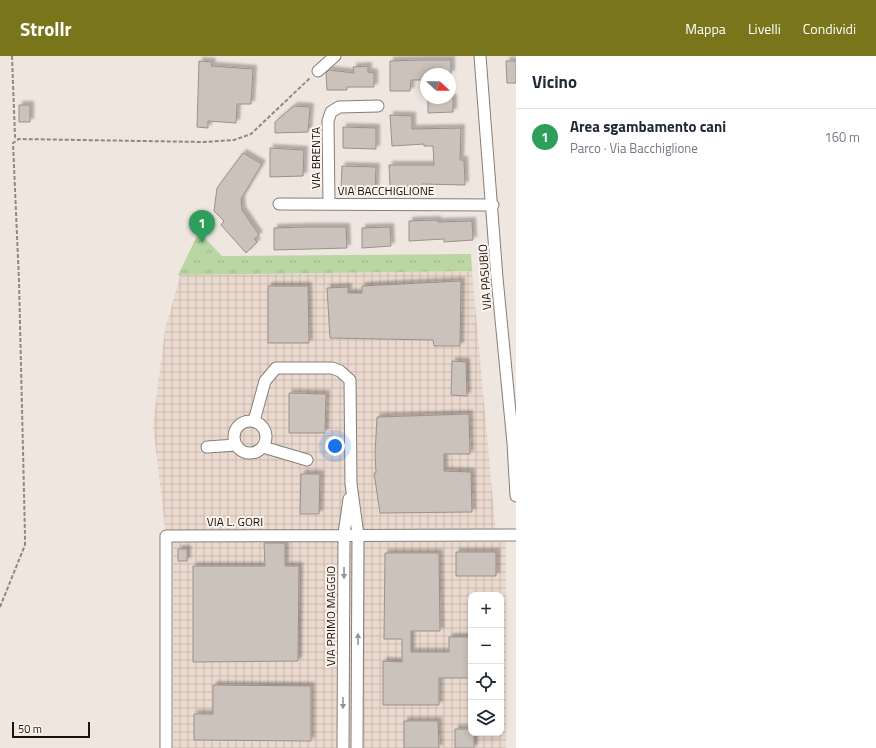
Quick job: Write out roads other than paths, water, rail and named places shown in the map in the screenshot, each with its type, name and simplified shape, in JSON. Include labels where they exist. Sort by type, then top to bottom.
[{"type":"street","points":[[318,71],[335,56]]},
{"type":"street","name":"VIA PASUBIO","points":[[480,56],[493,205],[497,278],[513,444],[516,496]]},
{"type":"street","name":"VIA BRENTA","points":[[329,204],[328,121],[331,112],[339,107],[378,106]]},
{"type":"street","name":"VIA BACCHIGLIONE","points":[[279,204],[493,205]]},
{"type":"street","name":"VIA PRIMO MAGGIO","points":[[254,421],[265,381],[276,368],[332,368],[340,371],[350,380],[352,484],[358,534],[357,748]]},
{"type":"street","points":[[246,421],[254,421],[265,429],[266,441],[263,447],[254,453],[249,454],[239,450],[236,445],[234,438],[235,430],[240,424],[246,421]]},
{"type":"street","points":[[207,447],[236,445]]},
{"type":"street","points":[[263,447],[308,460]]},
{"type":"street","name":"VIA PRIMO MAGGIO","points":[[343,748],[344,534],[352,484]]},
{"type":"street","name":"VIA L. GORI","points":[[166,748],[166,536],[344,534],[516,535]]},
{"type":"street","points":[[343,658],[358,658]]},
{"type":"place","name":"Area sgambamento cani","points":[[202,243]]}]
